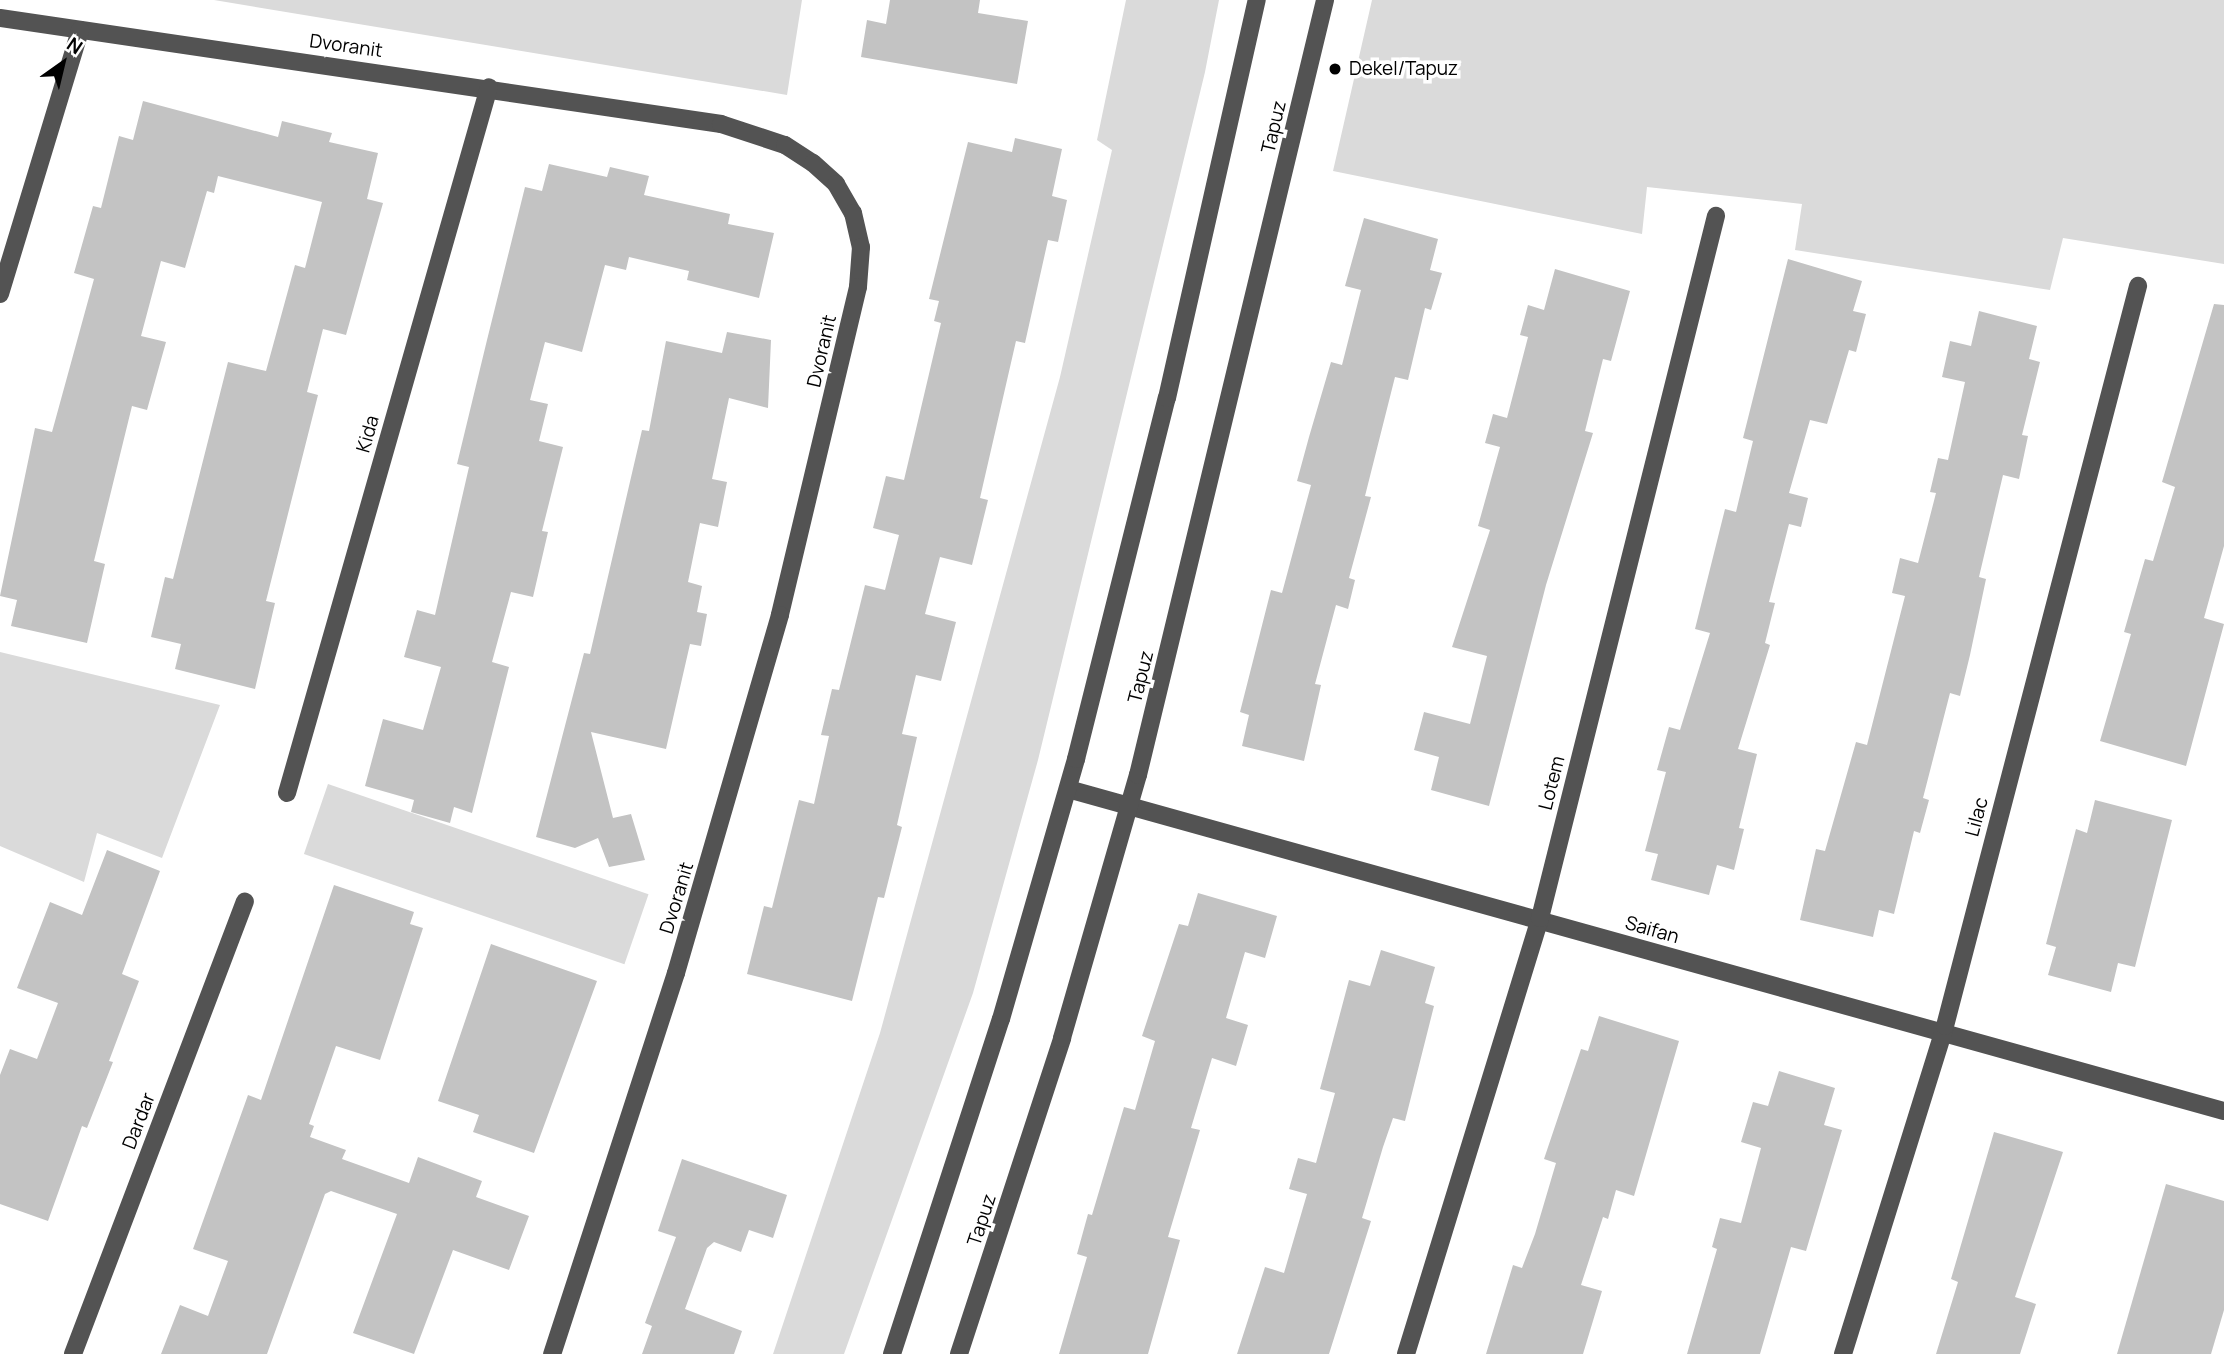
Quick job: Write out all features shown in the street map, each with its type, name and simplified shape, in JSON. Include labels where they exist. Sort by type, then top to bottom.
[{"type":"street","points":[[892,1354],[998,1031],[1068,789],[1170,385],[1257,0]]},
{"type":"street","name":"Tapuz","points":[[959,1354],[1058,1050],[1130,806],[1210,493],[1325,0]]},
{"type":"street","name":"Dvoranit","points":[[0,18],[489,87],[721,124],[785,145],[836,184],[853,213],[861,247],[849,333],[764,676],[657,1037],[552,1354]]},
{"type":"street","points":[[0,294],[80,30]]},
{"type":"street","name":"Kida","points":[[287,793],[489,87]]},
{"type":"street","name":"Lotem","points":[[1406,1354],[1539,920],[1716,216]]},
{"type":"street","name":"Lilac","points":[[1843,1354],[1942,1034],[2138,286]]},
{"type":"street","name":"Saifan","points":[[1068,789],[2224,1111]]},
{"type":"street","name":"Dardar","points":[[73,1354],[245,902]]},
{"type":"shaded area","points":[[214,0],[802,0],[787,95]]},
{"type":"shaded area","points":[[1126,0],[1219,0],[1205,72],[1038,760],[973,993],[844,1354],[773,1354],[880,1033],[1060,377],[1112,150],[1097,140]]},
{"type":"shaded area","points":[[1372,0],[2224,0],[2224,264],[2063,238],[2050,290],[1795,250],[1802,204],[1647,187],[1642,234],[1333,171]]},
{"type":"shaded area","points":[[0,652],[220,705],[162,858],[97,833],[84,882],[0,846]]},
{"type":"shaded area","points":[[328,784],[649,894],[624,964],[304,854]]},
{"type":"building","points":[[890,0],[980,0],[978,13],[1028,21],[1017,84],[861,57],[867,20],[886,24]]},
{"type":"building","points":[[143,101],[278,137],[282,121],[332,133],[329,142],[378,153],[367,199],[383,203],[346,335],[323,329],[307,392],[318,395],[266,601],[275,603],[255,689],[175,669],[181,644],[151,637],[165,577],[173,579],[228,362],[266,371],[295,265],[305,268],[322,202],[218,176],[214,193],[207,191],[185,268],[161,261],[141,336],[166,342],[147,410],[132,406],[94,561],[105,564],[87,643],[11,626],[17,600],[0,596],[35,428],[52,432],[94,279],[74,273],[93,206],[101,208],[119,136],[133,140]]},
{"type":"building","points":[[1015,138],[1062,149],[1052,196],[1067,200],[1058,242],[1048,240],[1025,343],[1016,341],[980,498],[988,500],[972,565],[940,557],[925,614],[956,622],[941,681],[916,675],[902,734],[917,737],[897,825],[902,827],[884,898],[878,897],[852,1001],[747,974],[764,906],[772,908],[799,800],[814,804],[829,736],[821,735],[832,689],[839,690],[865,585],[885,590],[899,535],[873,528],[886,476],[904,480],[941,323],[934,321],[939,301],[929,299],[968,142],[1012,152]]},
{"type":"building","points":[[549,164],[607,177],[610,167],[649,176],[644,195],[730,214],[728,224],[774,233],[759,298],[687,280],[689,271],[629,257],[626,270],[605,265],[582,352],[545,342],[530,400],[548,404],[539,441],[563,447],[542,531],[548,532],[533,597],[511,592],[492,662],[509,667],[472,813],[454,807],[450,823],[411,812],[414,800],[365,786],[383,719],[423,730],[441,667],[404,657],[417,610],[435,615],[469,467],[457,464],[525,187],[542,191]]},
{"type":"building","points":[[1364,218],[1438,239],[1430,270],[1442,273],[1431,310],[1425,308],[1408,380],[1395,377],[1365,496],[1371,497],[1349,578],[1355,580],[1348,609],[1336,605],[1315,684],[1321,685],[1304,761],[1242,746],[1249,715],[1240,712],[1271,590],[1282,593],[1311,485],[1297,481],[1309,437],[1331,362],[1342,365],[1361,290],[1345,286]]},
{"type":"building","points":[[1788,259],[1862,281],[1853,311],[1866,314],[1856,352],[1849,350],[1827,424],[1810,420],[1789,493],[1808,498],[1801,527],[1789,524],[1769,602],[1775,603],[1765,643],[1770,645],[1738,749],[1757,754],[1739,828],[1744,829],[1734,870],[1717,865],[1709,895],[1651,880],[1658,854],[1645,851],[1666,772],[1657,770],[1669,727],[1680,730],[1710,633],[1695,629],[1725,509],[1736,512],[1753,441],[1743,438]]},
{"type":"building","points":[[1555,269],[1630,291],[1611,361],[1603,359],[1585,431],[1593,433],[1546,585],[1489,806],[1431,790],[1439,757],[1414,750],[1424,712],[1470,724],[1487,656],[1452,647],[1490,530],[1478,526],[1500,447],[1485,443],[1493,414],[1507,418],[1528,337],[1520,335],[1528,305],[1544,310]]},
{"type":"building","points":[[2214,304],[2224,305],[2224,546],[2204,618],[2224,624],[2186,766],[2100,741],[2131,634],[2124,632],[2145,559],[2153,561],[2175,487],[2162,482]]},
{"type":"building","points":[[1979,311],[2037,326],[2029,359],[2040,362],[2022,435],[2028,436],[2019,479],[2003,475],[1979,577],[1986,579],[1970,655],[1960,696],[1950,693],[1923,798],[1929,800],[1920,833],[1914,831],[1894,914],[1879,910],[1873,937],[1800,920],[1816,849],[1825,851],[1856,742],[1867,745],[1905,596],[1892,593],[1900,558],[1918,563],[1936,493],[1930,492],[1938,458],[1948,460],[1965,382],[1942,377],[1950,341],[1971,346]]},
{"type":"building","points":[[727,332],[771,340],[768,408],[729,398],[712,479],[727,482],[718,527],[700,523],[688,582],[702,586],[697,612],[707,614],[701,646],[690,644],[666,749],[591,732],[613,818],[631,814],[645,860],[609,867],[598,838],[575,848],[536,837],[584,653],[590,654],[642,430],[649,431],[666,341],[722,353]]},
{"type":"building","points":[[2095,800],[2172,820],[2135,967],[2118,963],[2111,992],[2048,975],[2056,947],[2046,944],[2076,829],[2087,833]]},
{"type":"building","points":[[107,850],[160,871],[122,974],[139,981],[109,1061],[113,1062],[87,1128],[82,1126],[48,1221],[0,1204],[0,1075],[10,1049],[37,1059],[58,1003],[17,988],[50,902],[82,915]]},
{"type":"building","points":[[334,885],[414,912],[410,924],[423,928],[380,1060],[336,1046],[309,1124],[314,1126],[310,1137],[346,1150],[342,1159],[409,1183],[418,1157],[482,1181],[476,1197],[529,1216],[509,1270],[453,1250],[414,1354],[353,1333],[397,1214],[331,1191],[325,1194],[267,1354],[161,1354],[180,1305],[208,1316],[228,1261],[193,1249],[248,1095],[261,1100]]},
{"type":"building","points":[[1198,893],[1277,916],[1265,958],[1245,952],[1226,1018],[1248,1025],[1236,1066],[1212,1058],[1191,1128],[1200,1130],[1168,1237],[1180,1240],[1148,1354],[1059,1354],[1087,1257],[1077,1254],[1088,1214],[1092,1215],[1124,1107],[1135,1110],[1155,1041],[1142,1036],[1179,924],[1188,926]]},
{"type":"building","points":[[491,944],[597,981],[534,1153],[473,1132],[479,1115],[438,1101]]},
{"type":"building","points":[[1381,950],[1435,967],[1425,1003],[1434,1006],[1405,1121],[1393,1118],[1383,1147],[1362,1218],[1371,1221],[1329,1354],[1237,1354],[1265,1267],[1284,1273],[1307,1194],[1289,1189],[1298,1158],[1316,1163],[1335,1093],[1320,1089],[1349,980],[1370,986]]},
{"type":"building","points":[[1599,1016],[1679,1041],[1634,1196],[1616,1190],[1608,1219],[1603,1217],[1581,1285],[1602,1291],[1583,1354],[1486,1354],[1513,1265],[1522,1268],[1535,1234],[1556,1163],[1544,1159],[1581,1049],[1588,1051]]},
{"type":"building","points":[[1779,1071],[1835,1088],[1824,1125],[1842,1130],[1806,1251],[1791,1247],[1760,1354],[1687,1354],[1717,1249],[1712,1247],[1720,1218],[1741,1223],[1761,1148],[1741,1142],[1753,1102],[1768,1106]]},
{"type":"building","points":[[1994,1132],[2063,1152],[2015,1297],[2036,1304],[2020,1354],[1936,1354],[1958,1282],[1951,1279]]},
{"type":"building","points":[[682,1159],[787,1195],[773,1238],[749,1230],[741,1252],[714,1242],[707,1248],[685,1309],[742,1331],[734,1354],[642,1354],[652,1326],[645,1323],[676,1237],[658,1231]]},
{"type":"building","points":[[2166,1184],[2224,1201],[2224,1310],[2211,1354],[2117,1354]]},
{"type":"place","name":"Dekel/Tapuz","points":[[1335,69]]}]
